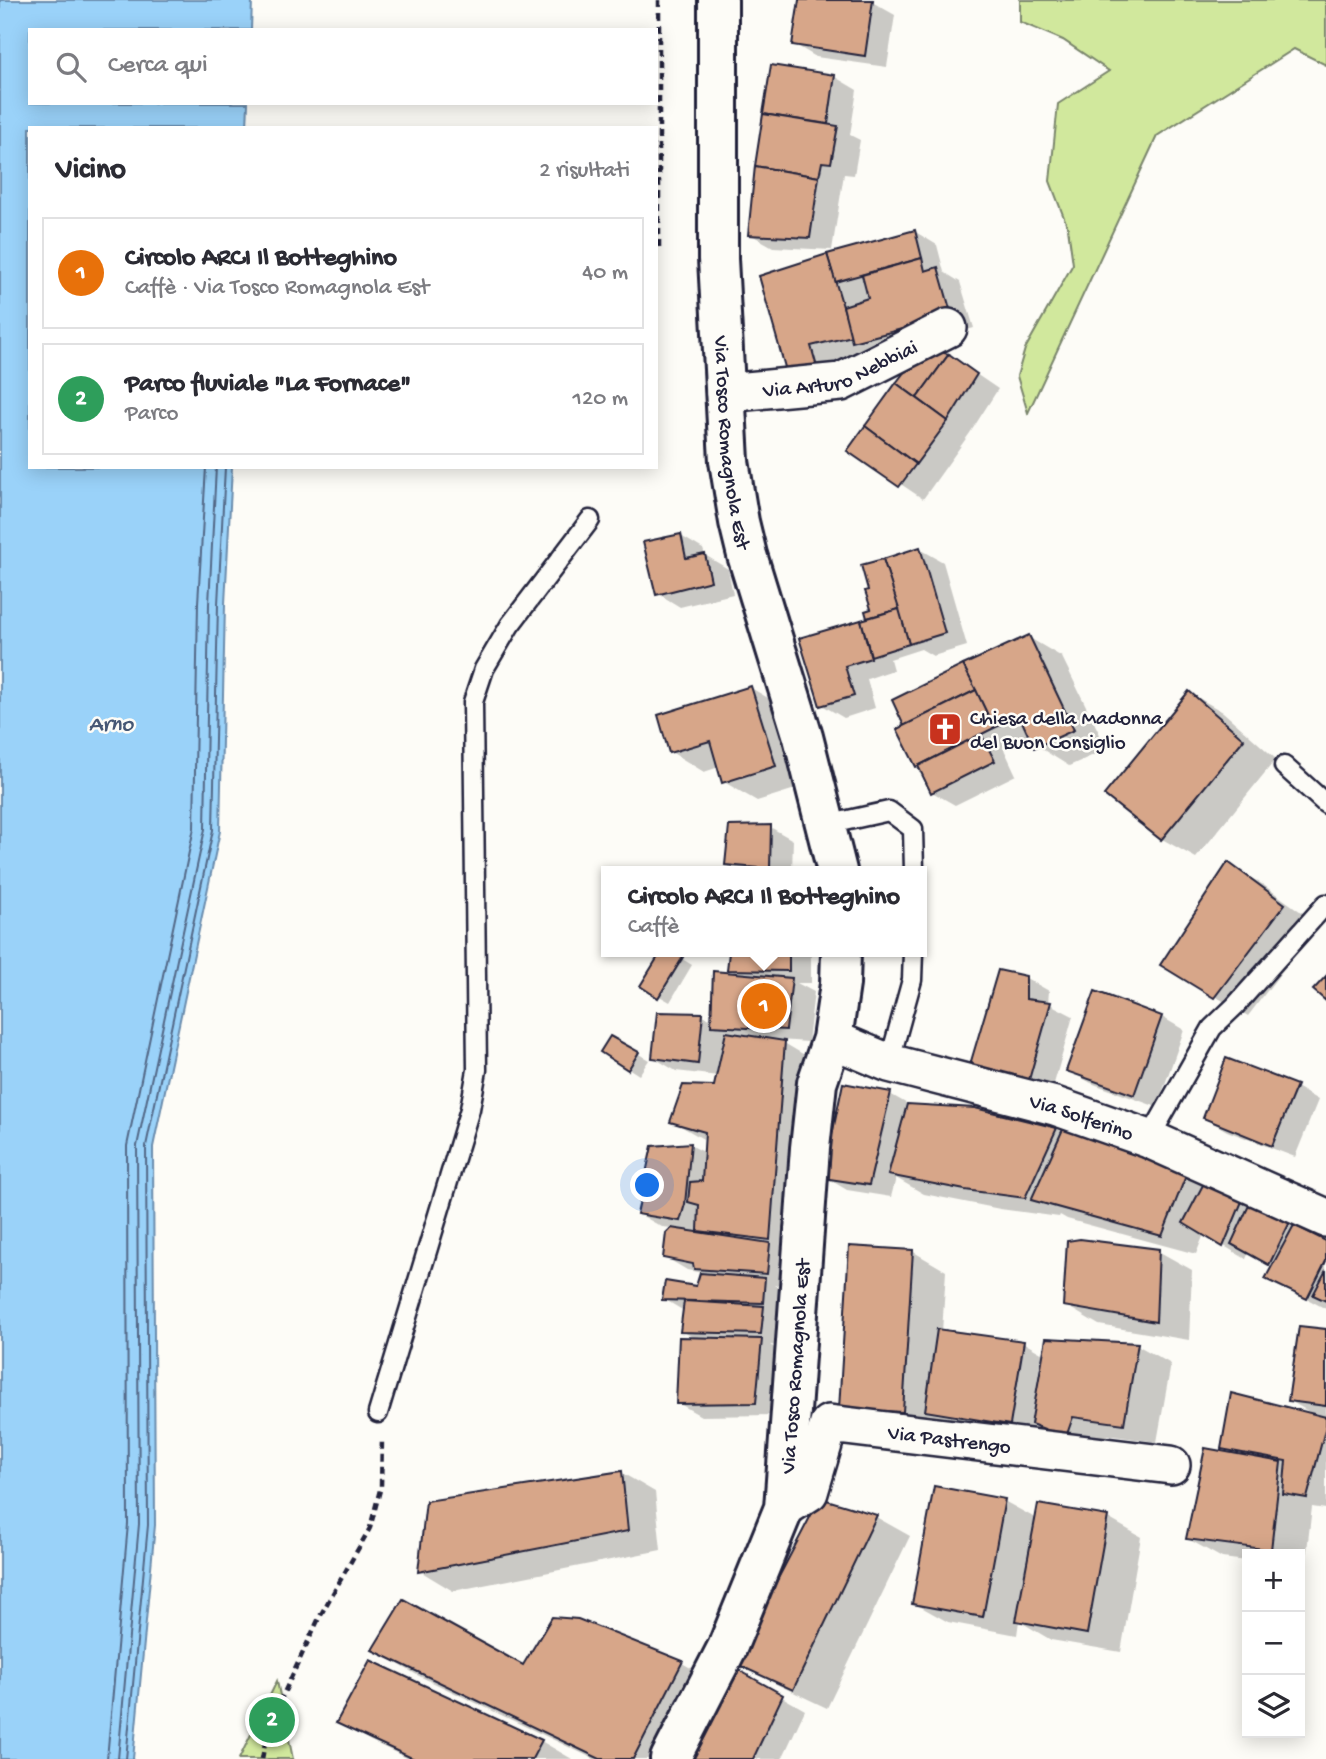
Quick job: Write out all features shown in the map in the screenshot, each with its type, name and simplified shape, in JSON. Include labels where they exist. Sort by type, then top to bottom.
[{"type":"main road","name":"Via Tosco Romagnola Est","points":[[718,0],[718,259],[729,461],[739,522],[766,623],[803,737],[836,866]]},
{"type":"main road","name":"Via Tosco Romagnola Est","points":[[670,1759],[727,1648],[785,1508],[810,1148],[817,1083],[832,1039],[841,957]]},
{"type":"street","name":"Via Arturo Nebbiai","points":[[725,393],[841,382],[948,328]]},
{"type":"street","name":"Via Solferino","points":[[832,1039],[888,1063],[1055,1106],[1149,1139],[1326,1218]]},
{"type":"street","name":"Via Pastrengo","points":[[785,1508],[809,1492],[830,1423],[1171,1465]]},
{"type":"lane","points":[[378,1413],[470,1109],[477,1070],[473,702],[484,668],[510,625],[590,520]]},
{"type":"lane","points":[[1284,766],[1326,804]]},
{"type":"lane","points":[[826,825],[889,811],[913,829],[914,866]]},
{"type":"lane","points":[[1149,1139],[1212,1028],[1326,904]]},
{"type":"lane","points":[[888,1063],[912,980],[913,957]]},
{"type":"path","points":[[659,0],[659,252]]},
{"type":"path","points":[[262,1759],[268,1727],[314,1628],[370,1528],[381,1486],[382,1445],[378,1413]]},
{"type":"green space","points":[[1020,0],[1326,0],[1326,65],[1294,49],[1157,136],[1028,413],[1017,376],[1025,349],[1073,264],[1068,228],[1050,181],[1058,104],[1109,71],[1063,40],[1020,22]]},
{"type":"green space","points":[[277,1681],[293,1759],[239,1759]]},
{"type":"water","name":"Arno","points":[[0,0],[252,0],[251,28],[28,28],[28,105],[248,105],[247,126],[28,126],[28,469],[232,469],[225,604],[220,831],[153,1147],[155,1525],[133,1759],[0,1759]]},
{"type":"building","points":[[799,0],[873,0],[865,56],[792,45]]},
{"type":"building","points":[[771,65],[835,75],[828,124],[763,114]]},
{"type":"building","points":[[763,114],[838,126],[831,163],[822,162],[819,177],[755,166]]},
{"type":"building","points":[[755,166],[819,177],[810,238],[748,235]]},
{"type":"building","points":[[915,230],[922,258],[835,282],[827,254]]},
{"type":"building","points":[[827,254],[852,336],[811,346],[819,374],[788,378],[759,276]]},
{"type":"building","points":[[922,258],[925,271],[938,267],[952,316],[852,342],[843,306],[868,298],[862,275]]},
{"type":"building","points":[[939,352],[949,354],[917,398],[896,383],[912,362]]},
{"type":"building","points":[[949,354],[977,374],[948,421],[917,398]]},
{"type":"building","points":[[896,383],[948,421],[916,464],[865,426]]},
{"type":"building","points":[[865,426],[916,464],[899,487],[847,451]]},
{"type":"building","points":[[681,534],[686,558],[705,554],[711,581],[656,595],[643,542]]},
{"type":"building","points":[[920,547],[945,633],[909,644],[883,559]]},
{"type":"building","points":[[883,559],[899,609],[867,618],[865,611],[871,609],[861,565]]},
{"type":"building","points":[[899,609],[909,644],[871,656],[861,620]]},
{"type":"building","points":[[861,620],[871,658],[845,666],[854,696],[820,706],[799,638]]},
{"type":"building","points":[[1029,635],[1074,730],[1034,748],[1020,717],[994,728],[963,665]]},
{"type":"building","points":[[963,665],[976,690],[904,726],[892,700]]},
{"type":"building","points":[[751,686],[776,766],[722,783],[710,741],[669,753],[658,715]]},
{"type":"building","name":"Chiesa della Madonna del Buon Consiglio","points":[[976,690],[994,728],[916,767],[897,729]]},
{"type":"building","points":[[1189,691],[1244,739],[1161,840],[1104,795]]},
{"type":"building","points":[[981,734],[995,761],[931,793],[918,766]]},
{"type":"building","points":[[771,825],[770,866],[725,865],[729,826]]},
{"type":"building","points":[[1228,862],[1285,904],[1214,998],[1160,965]]},
{"type":"building","points":[[658,957],[683,957],[658,998],[640,986]]},
{"type":"building","points":[[728,957],[789,957],[789,971],[727,970]]},
{"type":"building","points":[[998,970],[1026,976],[1026,999],[1051,1002],[1027,1087],[969,1068]]},
{"type":"building","points":[[713,971],[792,978],[786,1030],[711,1026]]},
{"type":"building","points":[[1326,976],[1326,1001],[1313,990]]},
{"type":"building","points":[[1095,991],[1162,1016],[1134,1095],[1066,1071]]},
{"type":"building","points":[[657,1012],[703,1013],[698,1064],[652,1058]]},
{"type":"building","points":[[726,1032],[785,1041],[770,1240],[698,1231],[699,1205],[688,1202],[690,1182],[702,1181],[705,1132],[670,1122],[683,1085],[714,1086]]},
{"type":"building","points":[[610,1036],[639,1052],[628,1070],[600,1052]]},
{"type":"building","points":[[1226,1058],[1297,1085],[1272,1146],[1203,1118]]},
{"type":"building","points":[[843,1083],[891,1092],[869,1185],[823,1178]]},
{"type":"building","points":[[907,1104],[975,1108],[1057,1128],[1025,1198],[965,1190],[888,1175]]},
{"type":"building","points":[[1063,1129],[1187,1173],[1162,1236],[1031,1200]]},
{"type":"building","points":[[691,1143],[685,1204],[680,1221],[637,1214],[652,1146]]},
{"type":"building","points":[[1205,1181],[1243,1199],[1223,1247],[1183,1223]]},
{"type":"building","points":[[1250,1203],[1290,1222],[1269,1265],[1231,1244]]},
{"type":"building","points":[[1294,1225],[1326,1241],[1326,1261],[1307,1299],[1265,1279]]},
{"type":"building","points":[[671,1228],[770,1243],[767,1274],[694,1269],[693,1264],[663,1258],[666,1233]]},
{"type":"building","points":[[1080,1239],[1159,1249],[1156,1322],[1063,1306],[1067,1241]]},
{"type":"building","points":[[849,1246],[913,1250],[903,1412],[839,1409]]},
{"type":"building","points":[[1326,1270],[1326,1301],[1313,1295]]},
{"type":"building","points":[[700,1273],[765,1278],[763,1303],[662,1300],[665,1281],[696,1286]]},
{"type":"building","points":[[684,1301],[764,1306],[761,1334],[680,1332]]},
{"type":"building","points":[[1299,1326],[1326,1329],[1326,1406],[1288,1401]]},
{"type":"building","points":[[937,1329],[1024,1341],[1010,1425],[925,1411]]},
{"type":"building","points":[[679,1337],[762,1339],[756,1403],[676,1404]]},
{"type":"building","points":[[1046,1338],[1138,1343],[1124,1424],[1073,1417],[1066,1437],[1031,1424]]},
{"type":"building","points":[[1231,1393],[1326,1417],[1307,1498],[1283,1494],[1286,1461],[1221,1449]]},
{"type":"building","points":[[1205,1448],[1281,1462],[1271,1549],[1186,1539]]},
{"type":"building","points":[[622,1471],[628,1531],[418,1572],[426,1501]]},
{"type":"building","points":[[934,1486],[1005,1499],[983,1617],[912,1604]]},
{"type":"building","points":[[820,1498],[877,1515],[793,1690],[734,1663]]},
{"type":"building","points":[[1038,1504],[1108,1516],[1087,1634],[1016,1621]]},
{"type":"building","points":[[403,1599],[523,1665],[552,1617],[578,1619],[683,1661],[633,1759],[600,1759],[372,1650]]},
{"type":"building","points":[[370,1660],[542,1740],[532,1759],[414,1759],[336,1723]]},
{"type":"building","points":[[737,1669],[783,1695],[753,1759],[690,1759]]},
{"type":"place","name":"Chiesa della Madonna del Buon Consiglio","points":[[945,729]]},
{"type":"place","name":"Circolo ARCI Il Botteghino","points":[[764,1006]]},
{"type":"place","name":"Parco fluviale \"La Fornace\"","points":[[272,1720]]}]
